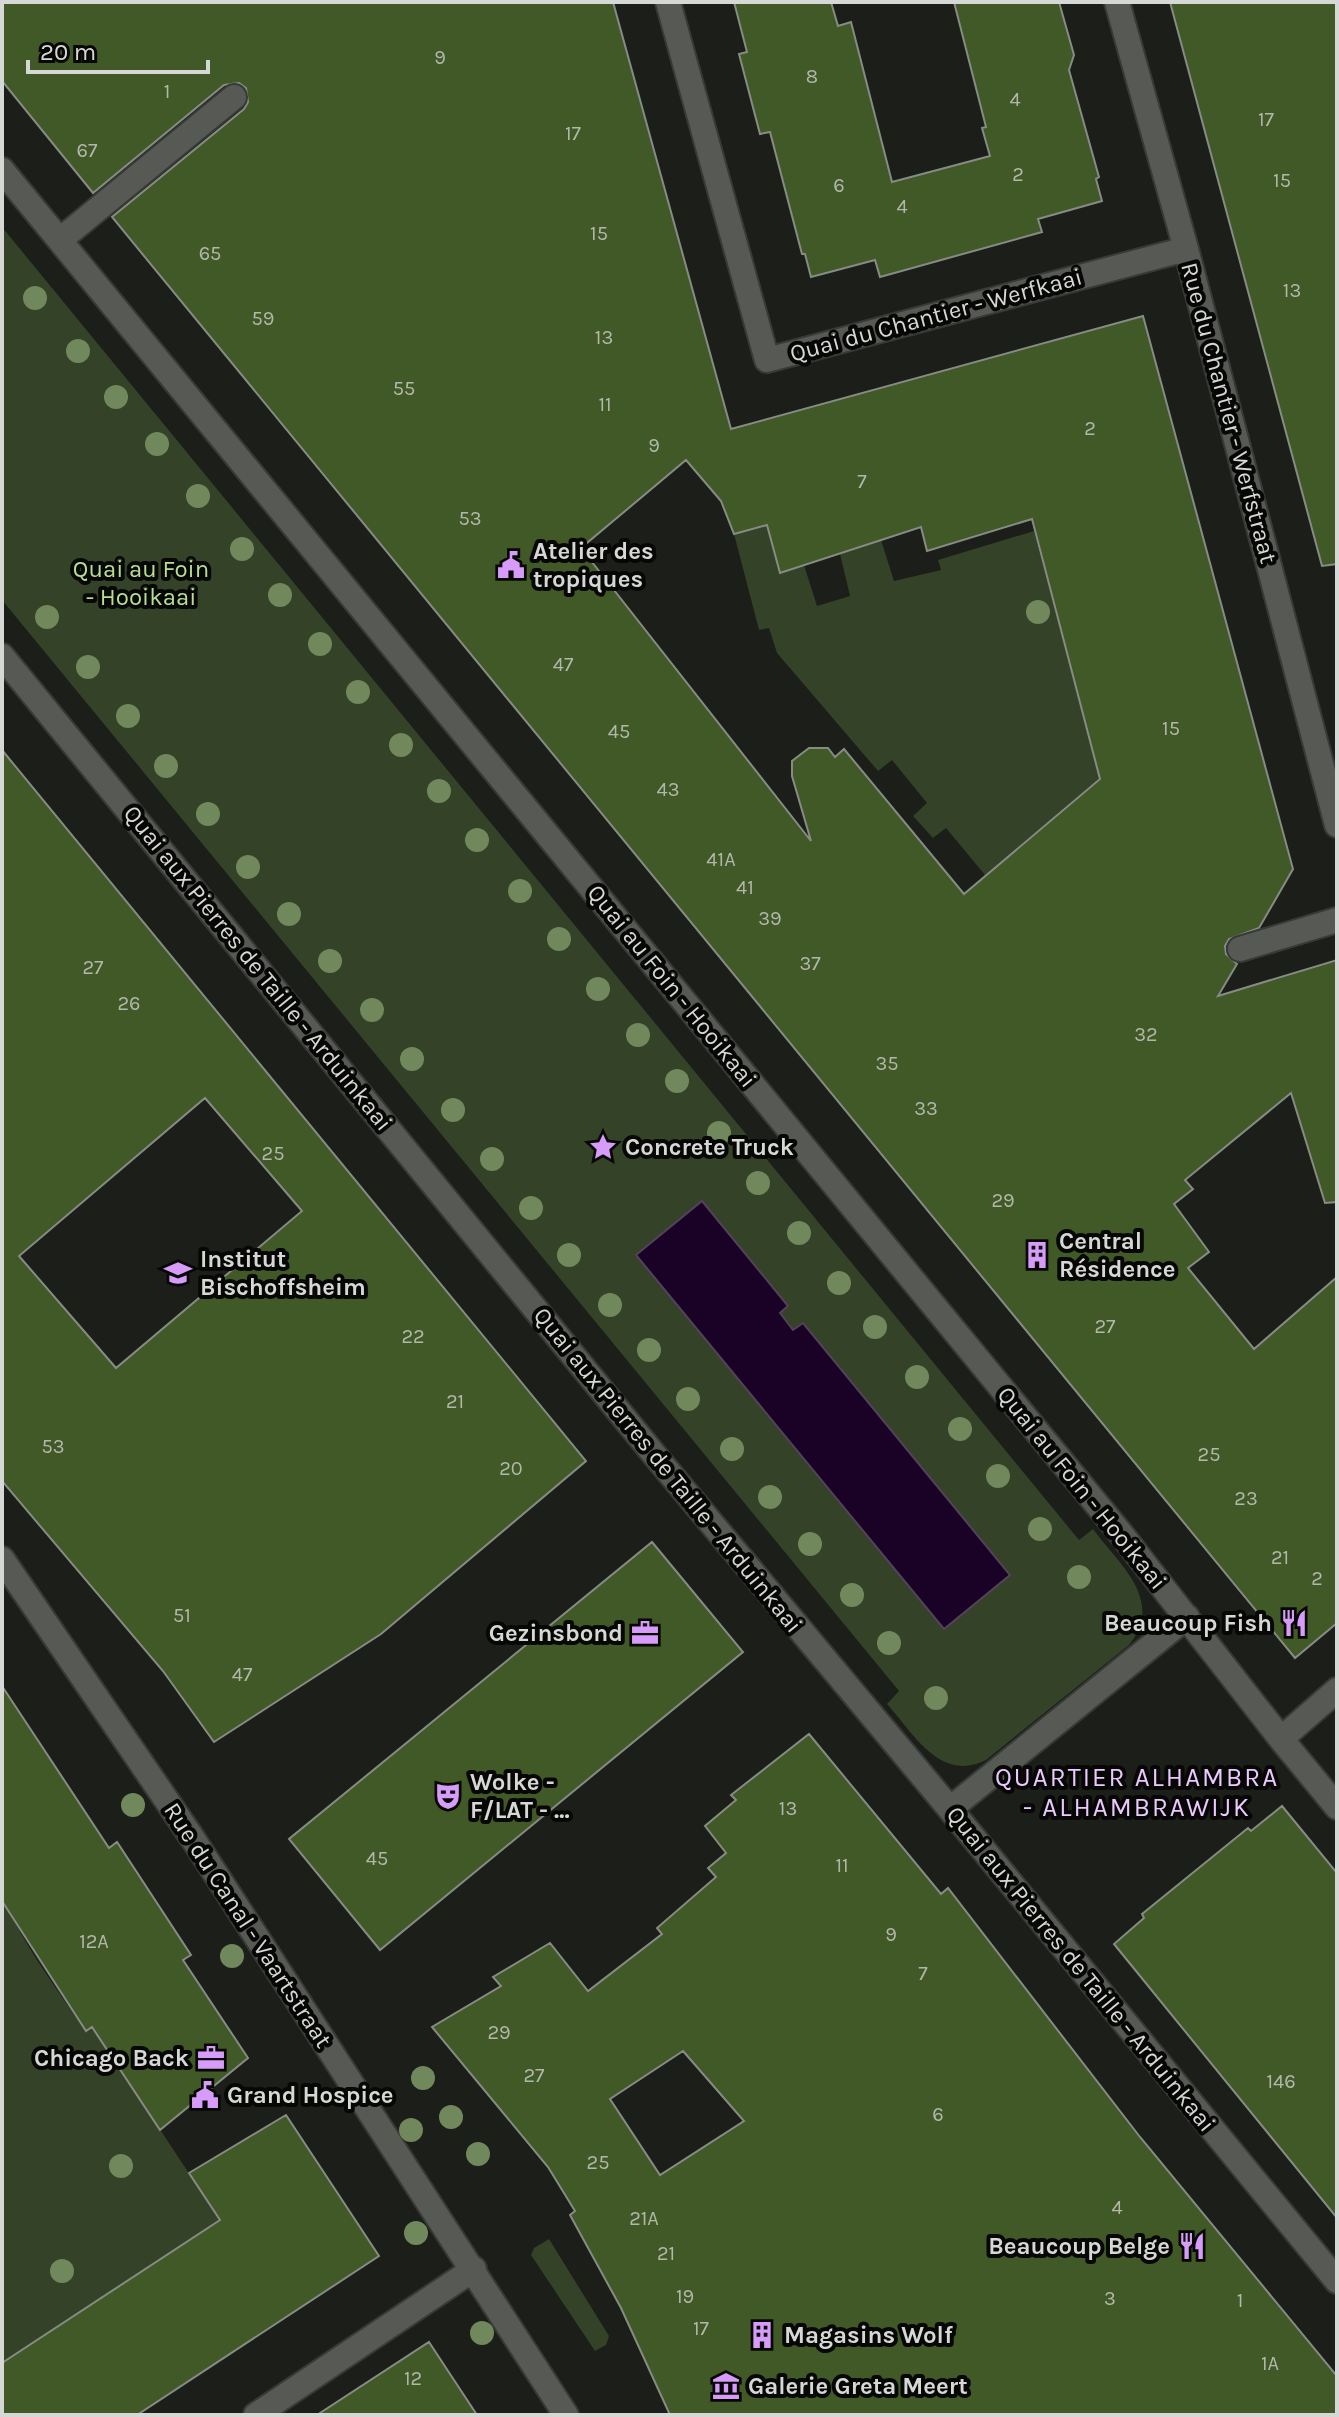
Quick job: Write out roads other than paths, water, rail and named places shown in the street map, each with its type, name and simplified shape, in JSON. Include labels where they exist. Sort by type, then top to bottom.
[{"type":"street","name":"Quai du Chantier - Werfkaai","points":[[668,2],[767,360],[1186,249]]},
{"type":"street","name":"Rue du Chantier - Werfstraat","points":[[1117,2],[1186,249],[1337,825]]},
{"type":"street","points":[[60,240],[234,97]]},
{"type":"street","name":"Quai au Foin - Hooikaai","points":[[2,170],[1187,1617],[1337,1807]]},
{"type":"street","name":"Quai aux Pierres de Taille - Arduinkaai","points":[[2,656],[657,1458],[1337,2281]]},
{"type":"street","points":[[1240,949],[1337,920]]},
{"type":"street","name":"Rue du Canal - Vaartstraat","points":[[2,1559],[193,1839],[566,2415]]},
{"type":"street","points":[[950,1809],[1187,1617]]},
{"type":"street","points":[[1281,1739],[1337,1690]]},
{"type":"street","points":[[256,2415],[474,2269]]},
{"type":"place","name":"Atelier des tropiques","points":[[511,565]]},
{"type":"place","name":"Concrete Truck","points":[[603,1147]]},
{"type":"place","name":"Central Résidence","points":[[1037,1255]]},
{"type":"place","name":"Institut Bischoffsheim","points":[[178,1273]]},
{"type":"place","name":"Beaucoup Fish","points":[[1294,1623]]},
{"type":"place","name":"Gezinsbond","points":[[645,1633]]},
{"type":"place","name":"Wolke - F/LAT - ...","points":[[448,1796]]},
{"type":"place","name":"Chicago Back","points":[[211,2058]]},
{"type":"place","name":"Grand Hospice","points":[[205,2095]]},
{"type":"place","name":"Beaucoup Belge","points":[[1192,2246]]},
{"type":"place","name":"Magasins Wolf","points":[[762,2335]]},
{"type":"place","name":"Galerie Greta Meert","points":[[726,2386]]},
{"type":"district","name":"QUARTIER ALHAMBRA - ALHAMBRAWIJK","points":[[1137,1792]]}]
